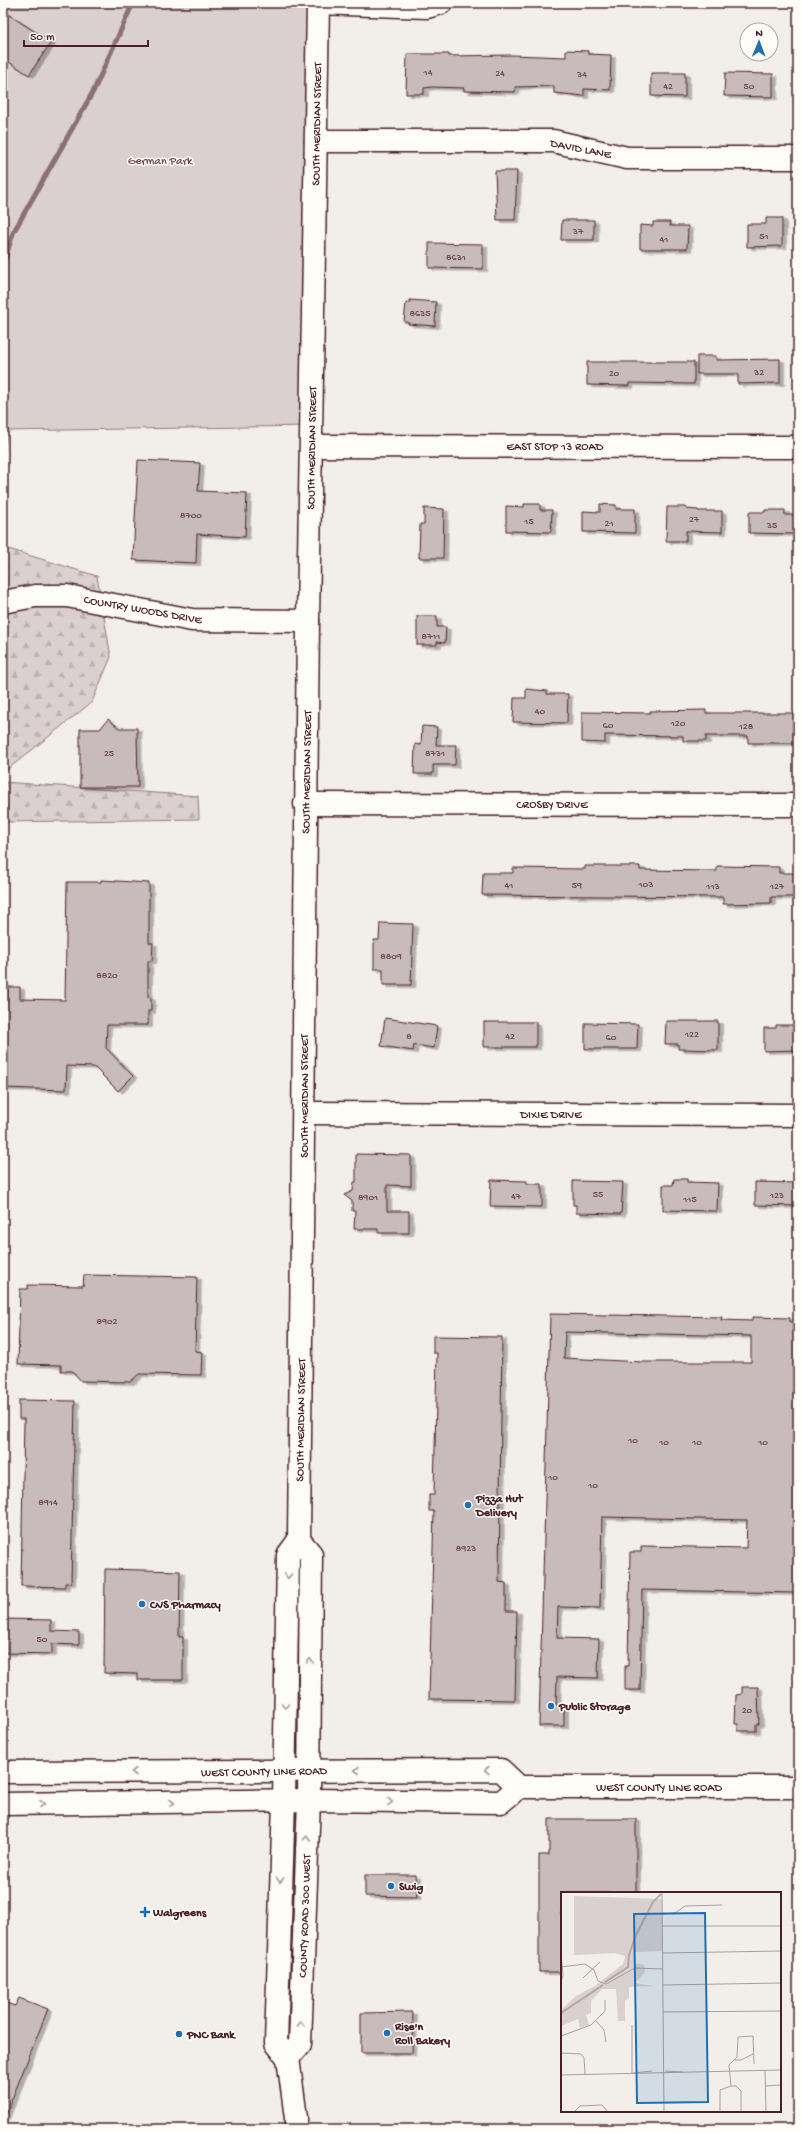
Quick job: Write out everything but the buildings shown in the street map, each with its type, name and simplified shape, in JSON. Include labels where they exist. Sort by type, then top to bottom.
[{"type":"main road","points":[[318,3],[427,7],[441,3]]},
{"type":"main road","name":"SOUTH MERIDIAN STREET","points":[[299,1540],[308,621],[318,3]]},
{"type":"main road","name":"DAVID LANE","points":[[316,141],[553,141],[627,158],[798,158]]},
{"type":"main road","name":"EAST STOP 13 ROAD","points":[[312,446],[798,447]]},
{"type":"main road","name":"COUNTRY WOODS DRIVE","points":[[3,602],[35,596],[67,596],[192,620],[308,621]]},
{"type":"main road","name":"CROSBY DRIVE","points":[[306,804],[798,805]]},
{"type":"main road","name":"DIXIE DRIVE","points":[[304,1113],[798,1115]]},
{"type":"main road","points":[[285,1771],[288,1555],[299,1540],[311,1554],[310,1770]]},
{"type":"main road","name":"COUNTY ROAD 300 WEST","points":[[288,2058],[300,2044],[310,1770]]},
{"type":"main road","name":"WEST COUNTY LINE ROAD","points":[[3,1772],[501,1770],[519,1786],[798,1787]]},
{"type":"main road","name":"COUNTY ROAD 300 WEST","points":[[285,1771],[276,2043],[288,2058],[296,2118],[296,2129]]},
{"type":"main road","points":[[3,1804],[309,1800],[501,1802],[519,1786]]},
{"type":"green space","name":"German Park","points":[[3,3],[319,3],[312,426],[3,431]]},
{"type":"green space","points":[[3,431],[7,431],[3,465]]},
{"type":"green space","points":[[3,542],[5,548],[97,576],[111,657],[92,702],[3,773]]},
{"type":"green space","points":[[3,782],[198,796],[199,819],[3,822]]},
{"type":"waterway","points":[[3,266],[13,233],[94,90],[133,3]]},
{"type":"place","name":"Pizza Hut Delivery","points":[[468,1505]]},
{"type":"place","name":"CVS Pharmacy","points":[[142,1604]]},
{"type":"place","name":"Public Storage","points":[[551,1706]]},
{"type":"place","name":"Swig","points":[[391,1886]]},
{"type":"place","name":"Walgreens","points":[[145,1912]]},
{"type":"place","name":"Rise'n Roll Bakery","points":[[387,2033]]},
{"type":"place","name":"PNC Bank","points":[[179,2034]]}]
